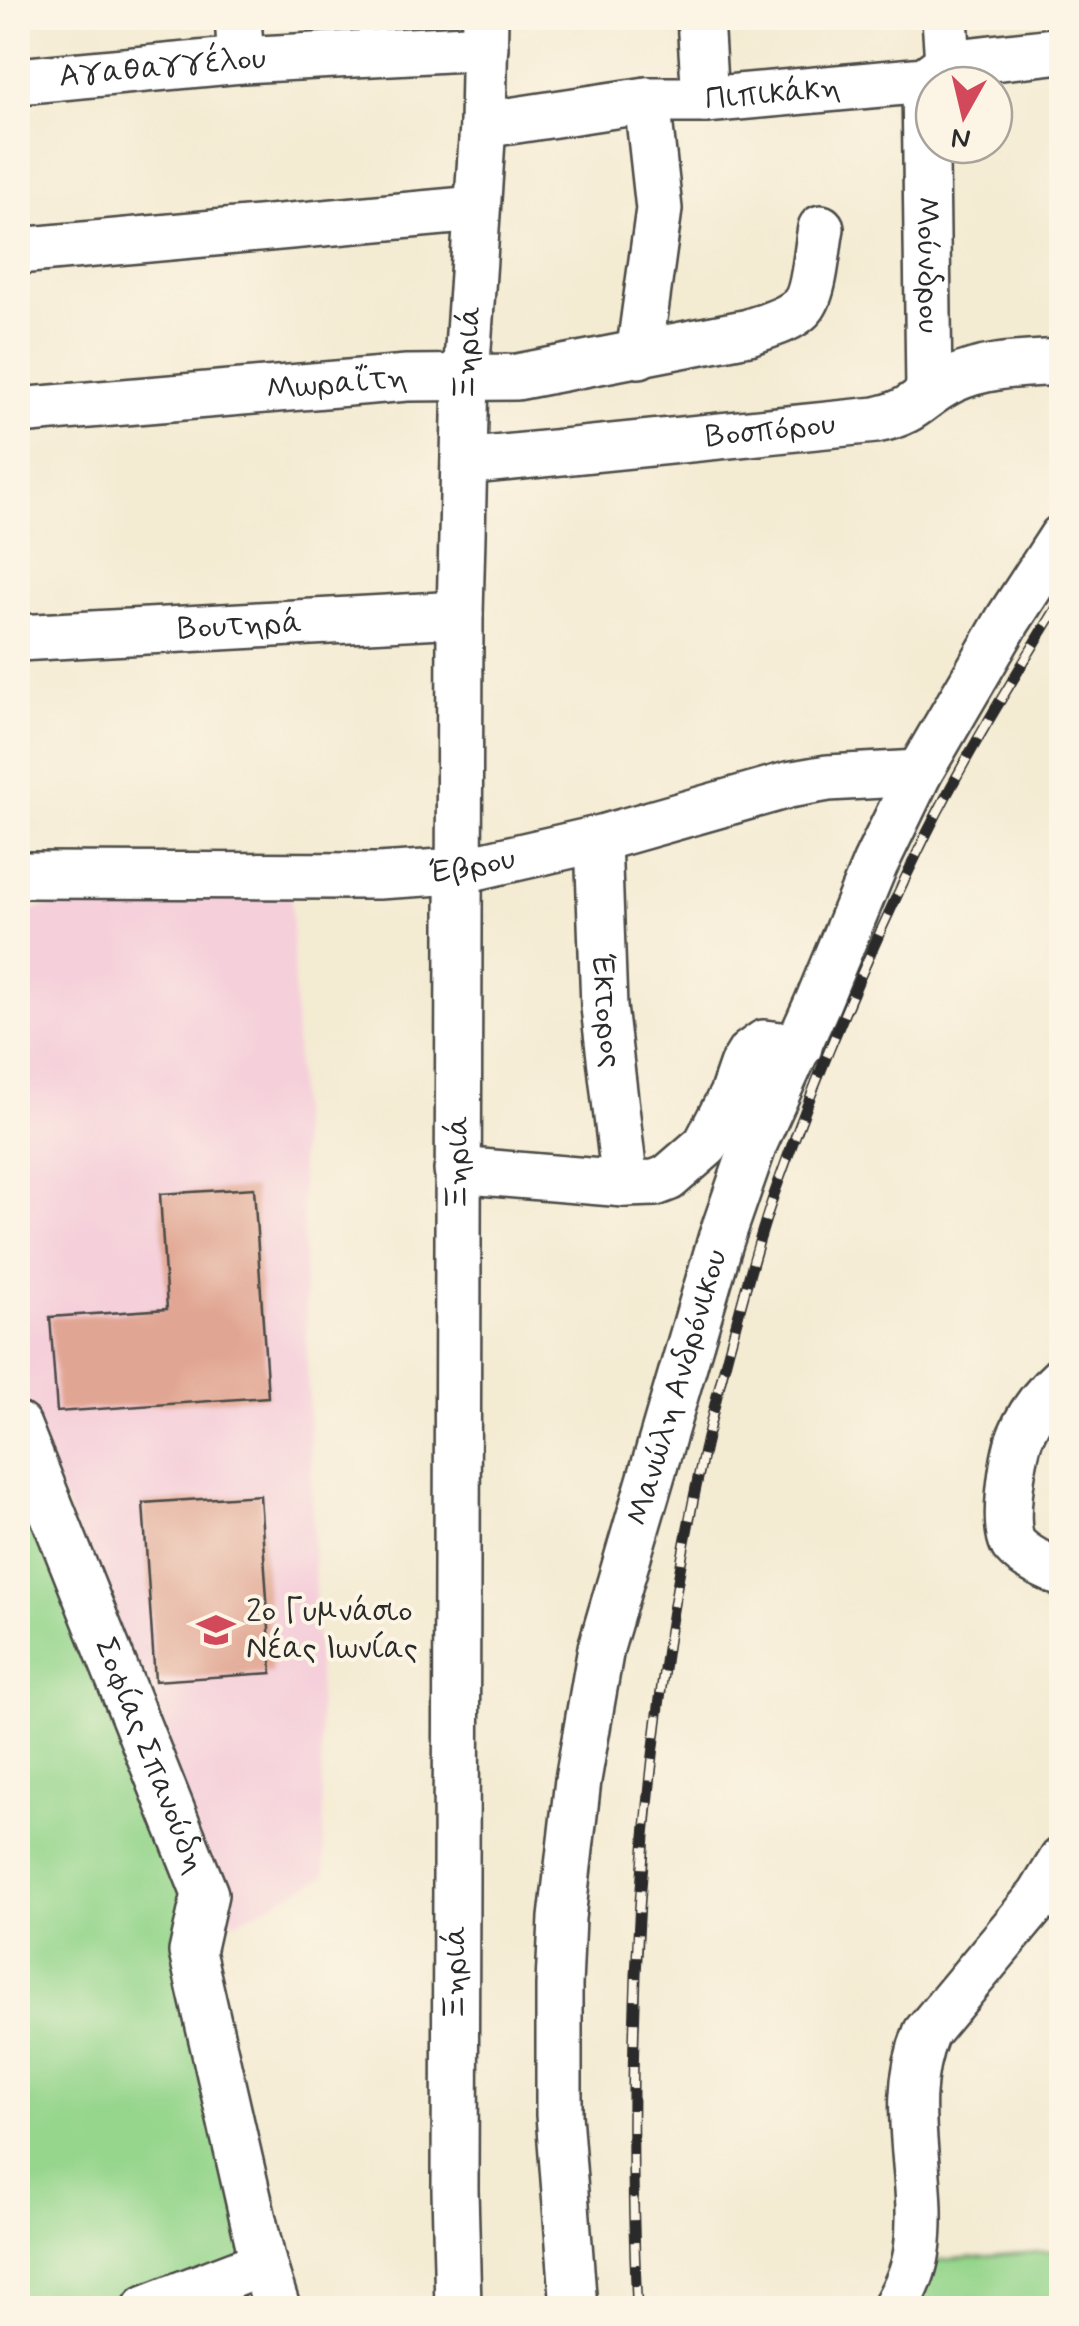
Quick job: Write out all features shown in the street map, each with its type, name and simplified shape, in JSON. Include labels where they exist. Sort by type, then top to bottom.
[{"type":"street","points":[[700,18],[705,100]]},
{"type":"street","name":"Μούνδρου","points":[[937,65],[944,18]]},
{"type":"street","name":"Αγαθαγγέλου","points":[[18,82],[239,38],[485,32]]},
{"type":"street","name":"Ξηριά","points":[[458,2308],[455,2190],[460,614],[466,378],[483,124],[485,32]]},
{"type":"street","name":"Πιπικάκη","points":[[976,65],[1062,50]]},
{"type":"street","name":"Πιπικάκη","points":[[483,124],[647,100],[705,100],[914,75]]},
{"type":"street","points":[[639,355],[659,209],[647,100]]},
{"type":"street","name":"Μούνδρου","points":[[929,392],[934,165]]},
{"type":"street","points":[[18,251],[476,209]]},
{"type":"street","name":"Μωραΐτη","points":[[18,411],[406,378],[517,377],[749,332],[802,308],[809,296],[821,228]]},
{"type":"street","name":"Βοσπόρου","points":[[464,462],[900,416],[916,407],[929,392],[956,378],[986,370],[1062,362]]},
{"type":"street","name":"Μανώλη Ανδρόνικου","points":[[574,2308],[560,2115],[559,1985],[562,1918],[592,1683],[721,1239],[754,1144],[875,864],[919,773],[1062,536]]},
{"type":"street","name":"Βουτηρά","points":[[18,638],[460,614]]},
{"type":"street","name":"Έβρου","points":[[18,875],[378,876],[458,871],[598,838],[788,784],[919,773]]},
{"type":"street","name":"Έκτορος","points":[[598,838],[604,1007],[625,1184]]},
{"type":"street","points":[[457,1170],[655,1183],[694,1158],[715,1128],[750,1053],[764,1043],[799,1046]]},
{"type":"street","points":[[1062,1380],[1032,1413],[1019,1440],[1005,1517],[1012,1544],[1062,1574]]},
{"type":"street","name":"Σοφίας Σπανούδη","points":[[18,1426],[204,1894],[192,1952],[263,2263],[277,2308]]},
{"type":"street","points":[[896,2308],[911,2277],[919,2234],[912,2113],[912,2076],[918,2054],[926,2033],[1040,1896],[1062,1860]]},
{"type":"street","points":[[146,2308],[263,2263]]},
{"type":"shaded area","name":"2ο Γυμνάσιο Νέας Ιωνίας","points":[[122,887],[291,894],[325,1876],[234,1923],[18,1385],[18,914]]},
{"type":"green space","points":[[18,1453],[195,1896],[252,2256],[131,2308],[18,2308]]},
{"type":"green space","points":[[1061,2250],[1061,2308],[905,2308],[930,2261]]},
{"type":"building","points":[[254,1188],[268,1397],[57,1412],[50,1317],[167,1309],[160,1194]]},
{"type":"building","points":[[260,1495],[272,1673],[155,1681],[143,1503]]},
{"type":"railway","points":[[637,2308],[633,2068],[646,1827],[677,1588],[728,1353],[776,1189],[866,965],[942,803],[1062,599]]},
{"type":"place","name":"2ο Γυμνάσιο Νέας Ιωνίας","points":[[216,1630]]}]
